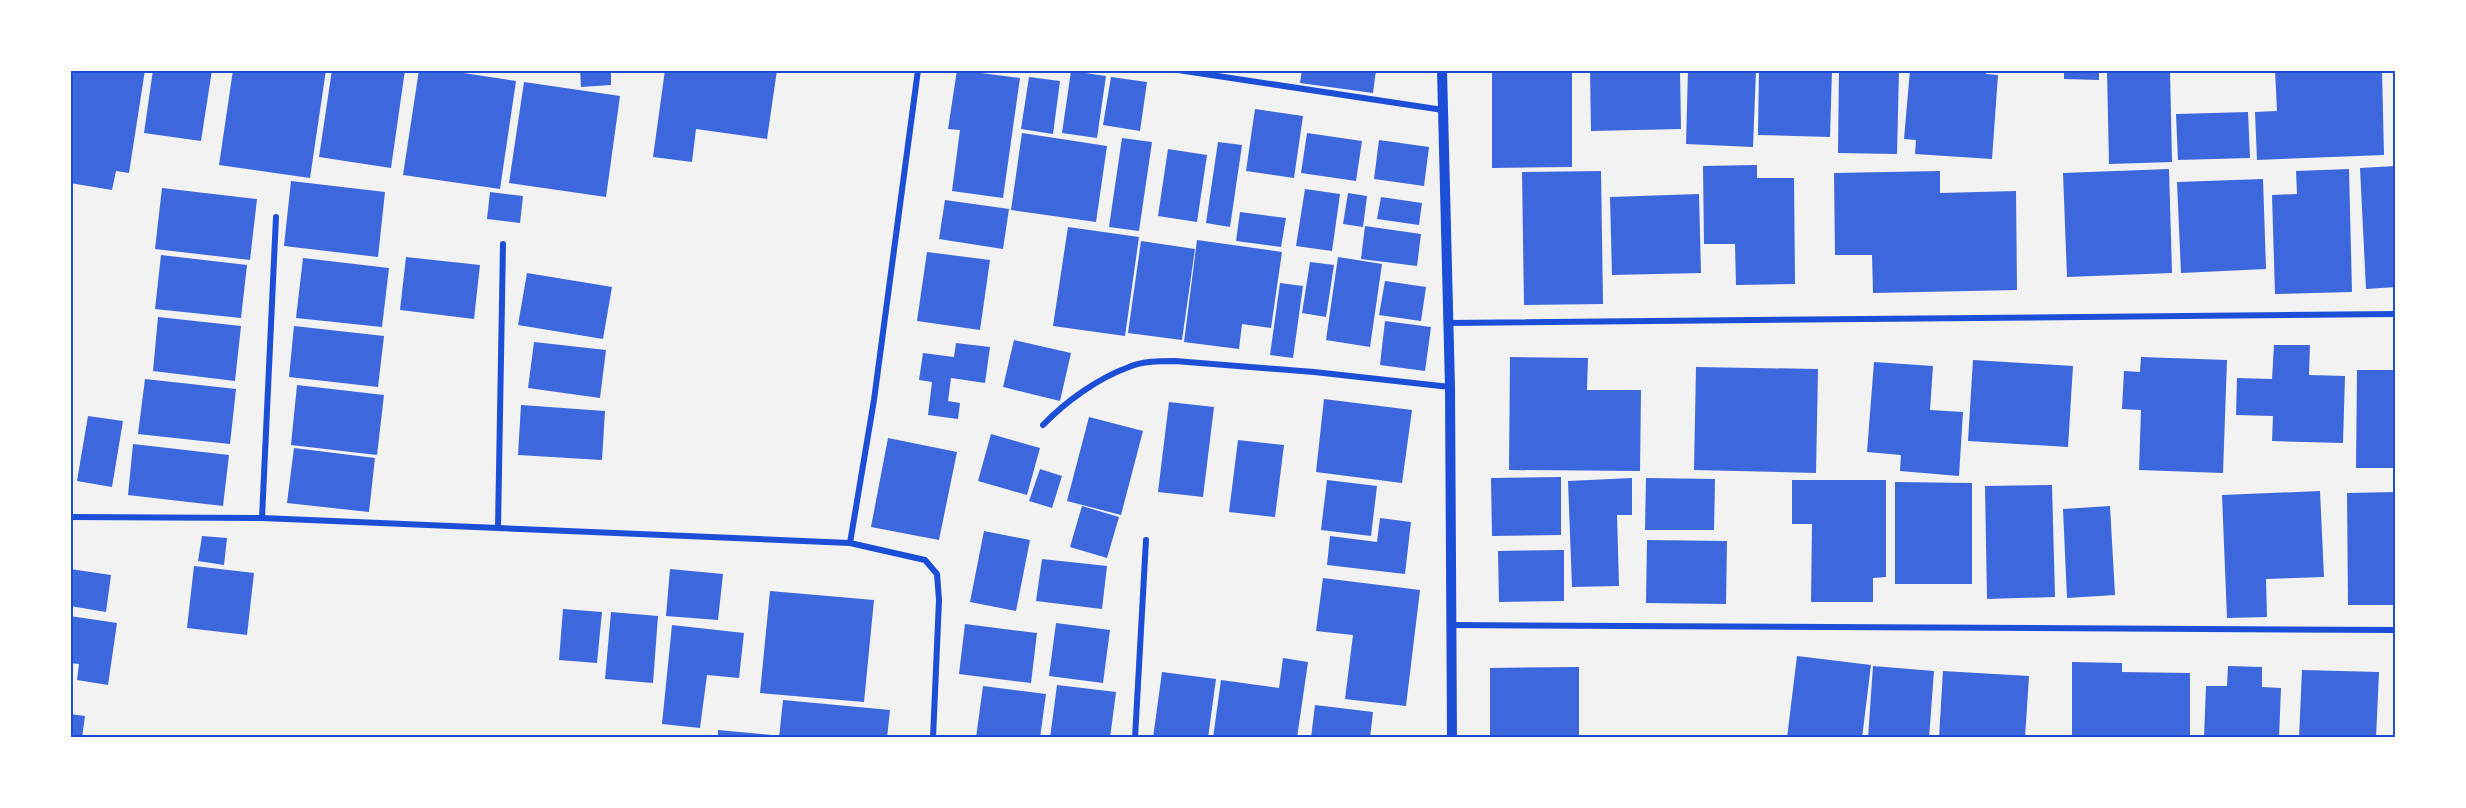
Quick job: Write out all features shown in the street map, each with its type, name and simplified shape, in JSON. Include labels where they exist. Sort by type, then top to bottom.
[{"type":"street","points":[[850,543],[874,400],[918,70]]},
{"type":"street","points":[[1178,70],[1443,110]]},
{"type":"street","points":[[1442,70],[1450,387],[1452,738]]},
{"type":"street","points":[[262,518],[276,217]]},
{"type":"street","points":[[498,528],[503,244]]},
{"type":"street","points":[[1448,323],[2396,314]]},
{"type":"street","points":[[1043,425],[1056,412],[1113,374],[1130,366],[1155,361],[1175,360],[1303,371],[1450,387]]},
{"type":"street","points":[[70,517],[262,518],[850,543],[925,560],[937,574],[939,600],[933,738]]},
{"type":"street","points":[[1135,738],[1146,540]]},
{"type":"street","points":[[1452,625],[2396,630]]},
{"type":"building","points":[[70,70],[145,70],[129,173],[116,171],[112,190],[70,183]]},
{"type":"building","points":[[153,70],[212,70],[201,141],[144,133]]},
{"type":"building","points":[[233,70],[326,70],[310,178],[219,165]]},
{"type":"building","points":[[332,70],[405,70],[391,168],[319,157]]},
{"type":"building","points":[[419,70],[443,70],[516,81],[500,189],[403,175]]},
{"type":"building","points":[[580,70],[611,70],[611,85],[581,87]]},
{"type":"building","points":[[665,70],[777,70],[767,139],[696,129],[692,162],[653,157]]},
{"type":"building","points":[[957,70],[1020,78],[1003,198],[952,191],[960,130],[948,129]]},
{"type":"building","points":[[1302,70],[1376,70],[1373,93],[1300,83]]},
{"type":"building","points":[[1492,70],[1572,70],[1572,167],[1492,168]]},
{"type":"building","points":[[1590,70],[1680,70],[1681,129],[1591,131]]},
{"type":"building","points":[[1688,70],[1756,70],[1753,147],[1686,144]]},
{"type":"building","points":[[1759,70],[1832,70],[1830,137],[1758,135]]},
{"type":"building","points":[[1839,70],[1899,70],[1897,154],[1838,153]]},
{"type":"building","points":[[1910,70],[1986,70],[1986,74],[1998,75],[1992,159],[1915,154],[1916,140],[1904,139]]},
{"type":"building","points":[[2064,70],[2099,70],[2099,80],[2064,79]]},
{"type":"building","points":[[2107,70],[2170,70],[2172,162],[2109,164]]},
{"type":"building","points":[[2275,70],[2382,70],[2384,155],[2257,160],[2255,112],[2277,111]]},
{"type":"building","points":[[1071,71],[1106,76],[1097,138],[1062,133]]},
{"type":"building","points":[[1029,77],[1060,81],[1053,134],[1021,129]]},
{"type":"building","points":[[1111,77],[1147,82],[1140,131],[1103,125]]},
{"type":"building","points":[[524,82],[620,96],[606,197],[509,183]]},
{"type":"building","points":[[1255,109],[1303,116],[1294,178],[1246,171]]},
{"type":"building","points":[[2248,112],[2250,158],[2178,160],[2176,114]]},
{"type":"building","points":[[1022,133],[1107,146],[1096,222],[1011,210]]},
{"type":"building","points":[[1307,133],[1362,141],[1356,181],[1301,173]]},
{"type":"building","points":[[1122,138],[1152,142],[1139,231],[1109,227]]},
{"type":"building","points":[[1379,140],[1429,147],[1424,186],[1374,179]]},
{"type":"building","points":[[1218,142],[1242,145],[1230,227],[1206,223]]},
{"type":"building","points":[[1168,149],[1207,155],[1197,222],[1158,216]]},
{"type":"building","points":[[1757,165],[1757,178],[1794,178],[1795,284],[1736,285],[1735,244],[1704,244],[1703,166]]},
{"type":"building","points":[[2396,166],[2396,287],[2366,289],[2360,168]]},
{"type":"building","points":[[2169,169],[2172,273],[2067,277],[2063,173]]},
{"type":"building","points":[[2349,169],[2352,292],[2275,294],[2272,195],[2297,194],[2296,171]]},
{"type":"building","points":[[1601,171],[1603,304],[1524,305],[1522,172]]},
{"type":"building","points":[[1940,171],[1940,193],[2016,191],[2017,290],[1873,293],[1872,255],[1835,255],[1834,173]]},
{"type":"building","points":[[2263,179],[2266,269],[2181,273],[2177,182]]},
{"type":"building","points":[[291,181],[385,192],[378,257],[284,246]]},
{"type":"building","points":[[162,188],[257,199],[250,260],[155,249]]},
{"type":"building","points":[[1305,189],[1340,194],[1332,251],[1296,246]]},
{"type":"building","points":[[490,192],[523,196],[520,223],[487,219]]},
{"type":"building","points":[[1348,193],[1367,196],[1363,227],[1343,224]]},
{"type":"building","points":[[1699,194],[1701,273],[1612,275],[1610,197]]},
{"type":"building","points":[[1381,197],[1422,203],[1419,225],[1377,219]]},
{"type":"building","points":[[945,200],[1009,209],[1003,249],[939,239]]},
{"type":"building","points":[[1240,212],[1286,218],[1281,247],[1236,241]]},
{"type":"building","points":[[1365,226],[1421,234],[1417,266],[1361,259]]},
{"type":"building","points":[[1068,227],[1139,237],[1125,336],[1053,326]]},
{"type":"building","points":[[1197,240],[1282,252],[1271,328],[1242,324],[1239,349],[1184,342]]},
{"type":"building","points":[[1141,241],[1195,249],[1182,340],[1128,333]]},
{"type":"building","points":[[927,252],[990,260],[980,330],[917,321]]},
{"type":"building","points":[[161,255],[247,265],[241,318],[155,309]]},
{"type":"building","points":[[406,257],[480,265],[474,319],[400,310]]},
{"type":"building","points":[[1338,257],[1382,264],[1370,347],[1326,340]]},
{"type":"building","points":[[303,258],[389,268],[382,327],[296,318]]},
{"type":"building","points":[[1310,262],[1334,265],[1326,317],[1302,313]]},
{"type":"building","points":[[527,273],[612,287],[603,339],[518,325]]},
{"type":"building","points":[[1385,281],[1426,287],[1421,321],[1379,315]]},
{"type":"building","points":[[1280,283],[1303,286],[1293,358],[1270,355]]},
{"type":"building","points":[[158,317],[241,326],[235,381],[153,371]]},
{"type":"building","points":[[1385,321],[1431,327],[1425,371],[1380,365]]},
{"type":"building","points":[[294,326],[384,336],[378,387],[289,377]]},
{"type":"building","points":[[1014,340],[1071,353],[1060,401],[1003,387]]},
{"type":"building","points":[[534,342],[606,350],[600,398],[528,388]]},
{"type":"building","points":[[956,343],[990,347],[985,383],[951,378],[948,401],[960,403],[958,419],[928,415],[932,382],[919,380],[923,353],[954,357]]},
{"type":"building","points":[[2274,345],[2310,345],[2309,375],[2345,376],[2343,443],[2272,441],[2273,416],[2236,415],[2237,378],[2272,379]]},
{"type":"building","points":[[1510,357],[1588,358],[1587,390],[1641,390],[1640,471],[1509,470]]},
{"type":"building","points":[[2141,357],[2227,360],[2223,473],[2139,470],[2141,410],[2122,409],[2124,371],[2140,372]]},
{"type":"building","points":[[1973,360],[2073,366],[2068,447],[1968,441]]},
{"type":"building","points":[[1874,362],[1933,366],[1930,410],[1963,412],[1959,476],[1900,471],[1901,455],[1867,452]]},
{"type":"building","points":[[1696,367],[1818,369],[1816,473],[1694,470]]},
{"type":"building","points":[[2357,370],[2396,370],[2396,468],[2356,468]]},
{"type":"building","points":[[145,379],[236,389],[230,444],[138,434]]},
{"type":"building","points":[[297,385],[384,395],[377,455],[291,445]]},
{"type":"building","points":[[1324,399],[1412,410],[1402,483],[1316,472]]},
{"type":"building","points":[[1169,402],[1214,407],[1203,497],[1158,492]]},
{"type":"building","points":[[521,405],[605,411],[602,460],[518,455]]},
{"type":"building","points":[[88,416],[123,421],[112,487],[77,481]]},
{"type":"building","points":[[1089,417],[1143,431],[1121,515],[1067,501]]},
{"type":"building","points":[[991,434],[1040,448],[1027,495],[978,481]]},
{"type":"building","points":[[888,438],[957,452],[939,540],[871,527]]},
{"type":"building","points":[[1238,440],[1284,445],[1275,517],[1229,512]]},
{"type":"building","points":[[133,444],[229,455],[223,506],[128,495]]},
{"type":"building","points":[[294,448],[375,458],[369,512],[287,503]]},
{"type":"building","points":[[1040,469],[1062,476],[1052,508],[1029,501]]},
{"type":"building","points":[[1561,477],[1561,535],[1492,536],[1491,478]]},
{"type":"building","points":[[1632,478],[1632,515],[1617,515],[1619,586],[1572,587],[1568,481]]},
{"type":"building","points":[[1646,478],[1715,479],[1714,530],[1645,530]]},
{"type":"building","points":[[1327,480],[1377,486],[1371,536],[1321,530]]},
{"type":"building","points":[[1792,480],[1886,480],[1886,577],[1873,578],[1873,602],[1811,602],[1812,524],[1792,524]]},
{"type":"building","points":[[1895,482],[1972,483],[1972,584],[1895,584]]},
{"type":"building","points":[[2052,485],[2055,597],[1987,599],[1985,486]]},
{"type":"building","points":[[2320,491],[2324,577],[2266,579],[2267,617],[2227,618],[2222,495]]},
{"type":"building","points":[[2396,492],[2396,605],[2348,605],[2347,493]]},
{"type":"building","points":[[1082,506],[1119,517],[1107,558],[1070,547]]},
{"type":"building","points":[[2110,506],[2115,595],[2067,598],[2063,509]]},
{"type":"building","points":[[1380,518],[1411,522],[1405,574],[1327,565],[1330,536],[1377,542]]},
{"type":"building","points":[[984,531],[1030,540],[1016,611],[970,602]]},
{"type":"building","points":[[202,536],[227,538],[224,565],[198,561]]},
{"type":"building","points":[[1647,540],[1727,541],[1726,604],[1646,603]]},
{"type":"building","points":[[1564,550],[1564,601],[1499,602],[1498,551]]},
{"type":"building","points":[[1042,559],[1107,566],[1102,609],[1036,601]]},
{"type":"building","points":[[194,566],[254,573],[247,635],[187,628]]},
{"type":"building","points":[[70,569],[111,575],[106,612],[70,606]]},
{"type":"building","points":[[670,569],[723,574],[718,620],[666,616]]},
{"type":"building","points":[[1323,578],[1420,590],[1406,706],[1345,699],[1353,635],[1316,631]]},
{"type":"building","points":[[770,591],[874,600],[864,702],[760,693]]},
{"type":"building","points":[[563,609],[602,612],[597,663],[559,660]]},
{"type":"building","points":[[611,612],[658,616],[653,683],[605,679]]},
{"type":"building","points":[[70,616],[117,623],[108,685],[77,680],[79,664],[70,663]]},
{"type":"building","points":[[1056,623],[1110,630],[1103,683],[1049,676]]},
{"type":"building","points":[[965,624],[1037,633],[1031,683],[959,674]]},
{"type":"building","points":[[672,625],[744,633],[739,678],[707,675],[700,728],[662,724]]},
{"type":"building","points":[[1797,656],[1871,665],[1862,738],[1787,738]]},
{"type":"building","points":[[1283,658],[1308,662],[1297,738],[1213,738],[1221,680],[1279,688]]},
{"type":"building","points":[[2072,662],[2122,663],[2122,672],[2190,673],[2190,738],[2072,738]]},
{"type":"building","points":[[1873,666],[1934,671],[1929,738],[1868,738]]},
{"type":"building","points":[[2228,666],[2262,667],[2262,687],[2281,688],[2279,738],[2204,738],[2206,686],[2227,686]]},
{"type":"building","points":[[1579,667],[1579,738],[1490,738],[1490,668]]},
{"type":"building","points":[[2302,670],[2379,672],[2376,738],[2299,738]]},
{"type":"building","points":[[1943,671],[2029,676],[2025,738],[1939,738]]},
{"type":"building","points":[[1162,672],[1216,679],[1208,738],[1153,738]]},
{"type":"building","points":[[1057,685],[1116,692],[1110,738],[1050,738]]},
{"type":"building","points":[[983,686],[1046,694],[1040,738],[976,738]]},
{"type":"building","points":[[783,700],[890,710],[887,738],[779,738]]},
{"type":"building","points":[[1315,705],[1373,712],[1370,738],[1311,738]]},
{"type":"building","points":[[70,714],[85,716],[82,738],[70,738]]},
{"type":"building","points":[[718,730],[772,735],[772,738],[718,738]]}]
